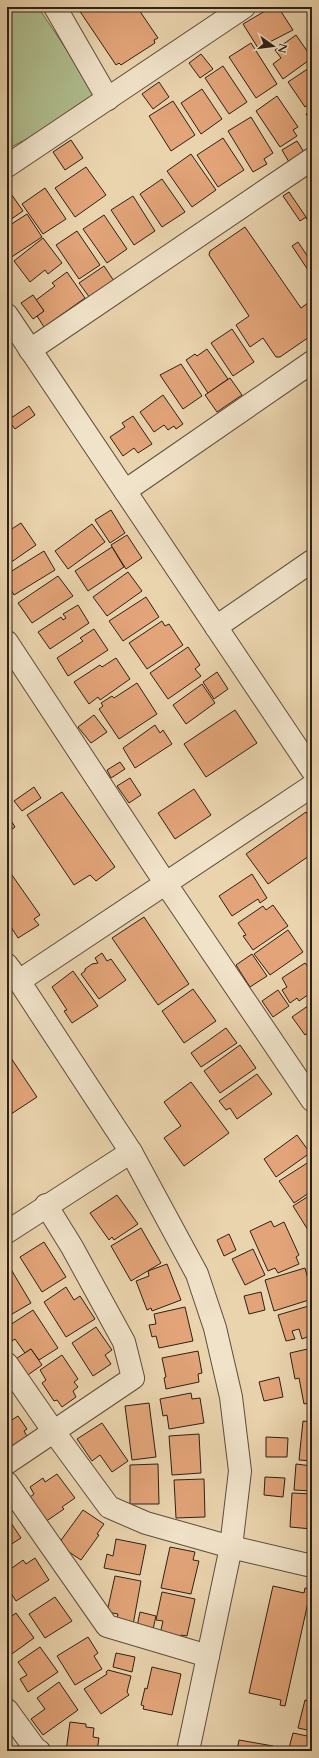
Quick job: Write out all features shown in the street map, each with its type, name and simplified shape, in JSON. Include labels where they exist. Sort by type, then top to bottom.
[{"type":"street","points":[[55,7],[108,99]]},
{"type":"street","points":[[7,166],[244,7]]},
{"type":"street","points":[[30,350],[312,160]]},
{"type":"street","points":[[7,315],[312,770]]},
{"type":"street","points":[[125,491],[312,362]]},
{"type":"street","points":[[216,627],[312,562]]},
{"type":"street","points":[[7,642],[166,884],[312,1100]]},
{"type":"street","points":[[188,1751],[231,1547],[240,1471],[231,1397],[215,1328],[197,1274],[131,1152],[13,973],[166,884],[312,786]]},
{"type":"street","points":[[7,1232],[131,1152]]},
{"type":"street","points":[[7,1463],[133,1378],[124,1342],[76,1253],[46,1206]]},
{"type":"street","points":[[7,1364],[54,1432],[109,1507],[146,1523],[231,1547],[312,1566]]},
{"type":"street","points":[[7,1482],[107,1626],[208,1656]]},
{"type":"street","points":[[7,1710],[37,1751]]},
{"type":"green space","points":[[7,7],[38,7],[94,91],[92,106],[7,149]]},
{"type":"building","points":[[77,7],[137,7],[158,38],[154,40],[155,43],[121,65],[119,63],[116,65]]},
{"type":"building","points":[[272,7],[278,7],[293,30],[258,48],[243,24]]},
{"type":"building","points":[[296,35],[312,58],[283,79],[273,64],[281,58],[275,50]]},
{"type":"building","points":[[251,43],[277,84],[256,98],[229,57]]},
{"type":"building","points":[[201,54],[213,69],[200,78],[189,63]]},
{"type":"building","points":[[223,66],[247,102],[229,114],[205,78]]},
{"type":"building","points":[[312,66],[312,102],[305,107],[288,82]]},
{"type":"building","points":[[159,82],[169,97],[153,109],[142,94]]},
{"type":"building","points":[[202,89],[222,119],[201,134],[181,103]]},
{"type":"building","points":[[277,96],[298,127],[293,130],[297,136],[280,147],[256,111]]},
{"type":"building","points":[[173,101],[195,135],[171,151],[149,116]]},
{"type":"building","points":[[312,110],[312,123],[306,114]]},
{"type":"building","points":[[251,117],[273,153],[264,159],[267,164],[253,172],[228,131]]},
{"type":"building","points":[[223,138],[244,170],[218,187],[197,155]]},
{"type":"building","points":[[71,140],[83,158],[65,170],[53,152]]},
{"type":"building","points":[[297,141],[304,152],[289,162],[282,150]]},
{"type":"building","points":[[191,154],[216,190],[192,207],[167,171]]},
{"type":"building","points":[[86,167],[106,195],[75,217],[55,188]]},
{"type":"building","points":[[162,179],[185,212],[162,227],[140,194]]},
{"type":"building","points":[[7,188],[23,211],[7,222]]},
{"type":"building","points":[[45,188],[66,219],[43,234],[22,204]]},
{"type":"building","points":[[289,192],[306,217],[300,221],[283,196]]},
{"type":"building","points":[[133,196],[155,231],[134,245],[111,210]]},
{"type":"building","points":[[27,214],[42,237],[10,258],[7,253],[7,227]]},
{"type":"building","points":[[104,215],[127,249],[107,263],[83,229]]},
{"type":"building","points":[[312,215],[312,227],[306,218]]},
{"type":"building","points":[[245,227],[301,308],[312,300],[312,309],[309,311],[312,315],[312,335],[280,357],[276,357],[263,338],[250,347],[236,325],[249,316],[209,255],[210,251]]},
{"type":"building","points":[[77,231],[100,265],[79,279],[56,245]]},
{"type":"building","points":[[43,238],[62,263],[48,274],[45,270],[30,282],[14,261]]},
{"type":"building","points":[[298,242],[312,263],[312,276],[292,246]]},
{"type":"building","points":[[104,266],[114,281],[90,298],[79,283]]},
{"type":"building","points":[[67,272],[85,298],[44,327],[37,316],[44,311],[36,300],[55,286],[52,283]]},
{"type":"building","points":[[33,295],[44,311],[33,319],[21,303]]},
{"type":"building","points":[[232,329],[254,362],[233,376],[211,343]]},
{"type":"building","points":[[207,349],[228,379],[208,393],[186,360],[195,354],[197,356]]},
{"type":"building","points":[[181,364],[202,396],[183,409],[160,375]]},
{"type":"building","points":[[230,378],[242,395],[217,412],[205,395]]},
{"type":"building","points":[[163,395],[183,424],[176,429],[174,426],[168,430],[164,425],[154,432],[140,412]]},
{"type":"building","points":[[29,406],[35,415],[15,429],[8,420]]},
{"type":"building","points":[[133,416],[152,444],[138,453],[134,448],[123,456],[110,437],[125,427],[122,423]]},
{"type":"building","points":[[111,510],[125,533],[110,543],[95,520]]},
{"type":"building","points":[[21,523],[36,545],[7,565],[7,532]]},
{"type":"building","points":[[92,524],[105,542],[68,569],[55,551]]},
{"type":"building","points":[[127,535],[142,558],[126,569],[111,545]]},
{"type":"building","points":[[112,547],[124,567],[88,591],[75,571]]},
{"type":"building","points":[[44,551],[55,570],[14,595],[7,583],[7,574]]},
{"type":"building","points":[[128,572],[142,591],[107,616],[93,597]]},
{"type":"building","points":[[58,576],[73,596],[32,623],[18,603]]},
{"type":"building","points":[[146,597],[159,617],[123,641],[109,621]]},
{"type":"building","points":[[78,605],[89,623],[50,649],[38,632],[61,617],[63,620],[66,618],[63,614]]},
{"type":"building","points":[[162,621],[165,626],[169,624],[183,645],[147,669],[129,643]]},
{"type":"building","points":[[94,629],[108,650],[68,676],[57,658],[83,641],[80,638]]},
{"type":"building","points":[[188,647],[200,665],[195,669],[201,676],[168,699],[150,673]]},
{"type":"building","points":[[116,658],[130,679],[100,700],[98,697],[89,704],[74,682],[100,665],[102,667]]},
{"type":"building","points":[[217,672],[228,689],[214,699],[203,682]]},
{"type":"building","points":[[137,683],[157,714],[119,739],[99,709],[103,706],[101,703],[112,696],[114,698]]},
{"type":"building","points":[[202,684],[215,703],[186,724],[173,705]]},
{"type":"building","points":[[235,710],[257,743],[206,777],[184,744]]},
{"type":"building","points":[[94,715],[107,732],[91,743],[78,727]]},
{"type":"building","points":[[155,725],[160,733],[163,730],[172,744],[135,768],[123,748]]},
{"type":"building","points":[[120,762],[125,769],[111,778],[107,770]]},
{"type":"building","points":[[130,778],[141,795],[129,803],[117,786]]},
{"type":"building","points":[[34,787],[41,798],[22,811],[14,801]]},
{"type":"building","points":[[194,789],[211,815],[175,839],[158,813]]},
{"type":"building","points":[[62,792],[115,867],[96,881],[90,875],[74,885],[27,815]]},
{"type":"building","points":[[306,812],[312,822],[312,854],[268,884],[246,854]]},
{"type":"building","points":[[7,814],[15,827],[7,833]]},
{"type":"building","points":[[7,868],[40,915],[34,919],[39,925],[18,938],[7,921]]},
{"type":"building","points":[[252,874],[267,898],[260,903],[258,899],[232,916],[219,896]]},
{"type":"building","points":[[273,905],[288,926],[253,950],[243,936],[246,935],[238,923],[263,906],[266,910]]},
{"type":"building","points":[[144,917],[189,984],[158,1005],[112,938]]},
{"type":"building","points":[[288,930],[303,952],[270,975],[254,954]]},
{"type":"building","points":[[102,953],[107,961],[111,959],[126,980],[99,999],[81,974],[92,964],[98,963],[95,958]]},
{"type":"building","points":[[252,954],[267,976],[250,987],[236,965]]},
{"type":"building","points":[[305,963],[310,969],[312,968],[312,992],[299,1001],[297,998],[290,1003],[282,990],[287,987],[282,978]]},
{"type":"building","points":[[73,971],[98,1006],[72,1023],[64,1011],[67,1010],[52,987]]},
{"type":"building","points":[[193,989],[216,1021],[184,1043],[162,1011]]},
{"type":"building","points":[[278,990],[289,1006],[273,1017],[262,1001]]},
{"type":"building","points":[[312,1003],[312,1030],[305,1035],[292,1017]]},
{"type":"building","points":[[226,1028],[237,1043],[201,1067],[191,1053]]},
{"type":"building","points":[[240,1045],[256,1068],[220,1093],[204,1071]]},
{"type":"building","points":[[7,1052],[37,1097],[8,1116],[7,1114]]},
{"type":"building","points":[[257,1074],[272,1094],[237,1119],[230,1108],[226,1110],[219,1101]]},
{"type":"building","points":[[191,1082],[229,1133],[184,1166],[164,1138],[181,1126],[164,1102]]},
{"type":"building","points":[[297,1135],[310,1153],[276,1177],[264,1159]]},
{"type":"building","points":[[312,1160],[312,1191],[294,1203],[279,1181]]},
{"type":"building","points":[[312,1194],[312,1227],[308,1230],[293,1206]]},
{"type":"building","points":[[117,1195],[138,1224],[114,1240],[112,1237],[109,1240],[90,1213]]},
{"type":"building","points":[[271,1221],[274,1227],[284,1222],[299,1255],[296,1257],[299,1264],[278,1273],[275,1268],[268,1271],[250,1231]]},
{"type":"building","points":[[141,1228],[161,1263],[131,1281],[111,1246]]},
{"type":"building","points":[[229,1234],[236,1250],[224,1256],[217,1240]]},
{"type":"building","points":[[44,1242],[66,1277],[42,1292],[20,1257]]},
{"type":"building","points":[[253,1249],[265,1275],[245,1285],[232,1259]]},
{"type":"building","points":[[167,1264],[181,1300],[152,1311],[151,1308],[147,1310],[136,1281],[149,1276],[148,1271]]},
{"type":"building","points":[[9,1266],[31,1303],[7,1317],[7,1267]]},
{"type":"building","points":[[305,1268],[309,1283],[312,1282],[312,1299],[274,1311],[265,1280]]},
{"type":"building","points":[[66,1287],[74,1300],[80,1296],[95,1319],[66,1337],[44,1302]]},
{"type":"building","points":[[261,1292],[265,1310],[249,1314],[244,1296]]},
{"type":"building","points":[[312,1305],[312,1335],[302,1339],[299,1329],[292,1331],[295,1339],[286,1341],[278,1315]]},
{"type":"building","points":[[185,1307],[193,1341],[159,1348],[156,1336],[152,1337],[149,1325],[156,1324],[154,1314]]},
{"type":"building","points":[[33,1310],[58,1348],[39,1360],[31,1349],[25,1353],[15,1339],[12,1341],[7,1333],[7,1327]]},
{"type":"building","points":[[96,1327],[112,1350],[105,1355],[111,1364],[93,1376],[72,1343]]},
{"type":"building","points":[[312,1348],[312,1402],[304,1404],[299,1378],[295,1379],[290,1353]]},
{"type":"building","points":[[31,1349],[42,1365],[25,1377],[14,1360]]},
{"type":"building","points":[[198,1351],[202,1373],[198,1374],[199,1382],[166,1389],[164,1378],[166,1377],[162,1358]]},
{"type":"building","points":[[62,1355],[78,1379],[74,1382],[78,1387],[73,1391],[76,1397],[62,1407],[57,1400],[54,1401],[42,1383],[46,1380],[40,1370]]},
{"type":"building","points":[[279,1377],[283,1397],[264,1401],[259,1382]]},
{"type":"building","points":[[191,1393],[192,1399],[200,1398],[204,1423],[169,1429],[167,1415],[163,1416],[160,1399]]},
{"type":"building","points":[[149,1403],[156,1457],[132,1460],[125,1406]]},
{"type":"building","points":[[18,1416],[27,1429],[24,1431],[28,1438],[7,1452],[7,1423]]},
{"type":"building","points":[[303,1421],[312,1422],[312,1461],[299,1460]]},
{"type":"building","points":[[102,1423],[128,1461],[112,1472],[100,1455],[92,1461],[77,1439]]},
{"type":"building","points":[[199,1434],[201,1473],[172,1475],[169,1436]]},
{"type":"building","points":[[266,1437],[288,1438],[287,1457],[266,1457]]},
{"type":"building","points":[[158,1464],[159,1504],[130,1504],[130,1465]]},
{"type":"building","points":[[296,1464],[312,1466],[312,1491],[294,1490]]},
{"type":"building","points":[[57,1474],[75,1498],[62,1507],[64,1509],[45,1522],[30,1497],[34,1494],[30,1487],[43,1478],[45,1482]]},
{"type":"building","points":[[265,1477],[285,1478],[283,1497],[264,1495]]},
{"type":"building","points":[[204,1479],[205,1517],[176,1518],[174,1480]]},
{"type":"building","points":[[292,1493],[312,1494],[312,1529],[290,1527]]},
{"type":"building","points":[[83,1510],[104,1524],[97,1534],[99,1535],[81,1560],[60,1546],[59,1543]]},
{"type":"building","points":[[7,1517],[21,1538],[7,1547]]},
{"type":"building","points":[[116,1539],[146,1545],[140,1575],[104,1568],[107,1554],[113,1556]]},
{"type":"building","points":[[170,1547],[195,1552],[193,1560],[199,1561],[191,1594],[161,1588]]},
{"type":"building","points":[[35,1558],[49,1580],[16,1601],[7,1587],[7,1565],[9,1564],[12,1568],[23,1560],[26,1564]]},
{"type":"building","points":[[115,1576],[141,1581],[133,1625],[116,1622],[118,1614],[107,1612]]},
{"type":"building","points":[[273,1586],[304,1593],[305,1588],[311,1589],[285,1706],[280,1705],[281,1700],[249,1693]]},
{"type":"building","points":[[162,1592],[195,1599],[187,1636],[181,1635],[180,1639],[160,1634],[163,1621],[156,1620]]},
{"type":"building","points":[[55,1597],[72,1621],[45,1638],[29,1614]]},
{"type":"building","points":[[140,1612],[156,1616],[152,1634],[136,1631]]},
{"type":"building","points":[[16,1613],[34,1638],[9,1656],[7,1654],[7,1615],[9,1618]]},
{"type":"building","points":[[88,1637],[98,1653],[94,1656],[102,1669],[75,1685],[57,1656]]},
{"type":"building","points":[[40,1647],[58,1672],[28,1692],[20,1679],[27,1675],[18,1662]]},
{"type":"building","points":[[116,1653],[135,1657],[132,1672],[113,1667]]},
{"type":"building","points":[[152,1667],[181,1674],[172,1715],[143,1709],[144,1706],[141,1705],[145,1688],[147,1689]]},
{"type":"building","points":[[108,1670],[131,1676],[127,1692],[129,1695],[101,1714],[84,1689],[107,1674],[106,1672]]},
{"type":"building","points":[[59,1682],[78,1710],[43,1735],[31,1719],[45,1709],[37,1698]]},
{"type":"building","points":[[305,1700],[312,1702],[312,1731],[298,1728]]},
{"type":"building","points":[[70,1722],[86,1724],[86,1727],[94,1728],[93,1737],[99,1738],[97,1751],[66,1751]]},
{"type":"building","points":[[293,1733],[312,1737],[312,1751],[293,1751],[293,1749],[289,1748]]},
{"type":"building","points":[[239,1740],[273,1746],[272,1751],[237,1751]]}]
